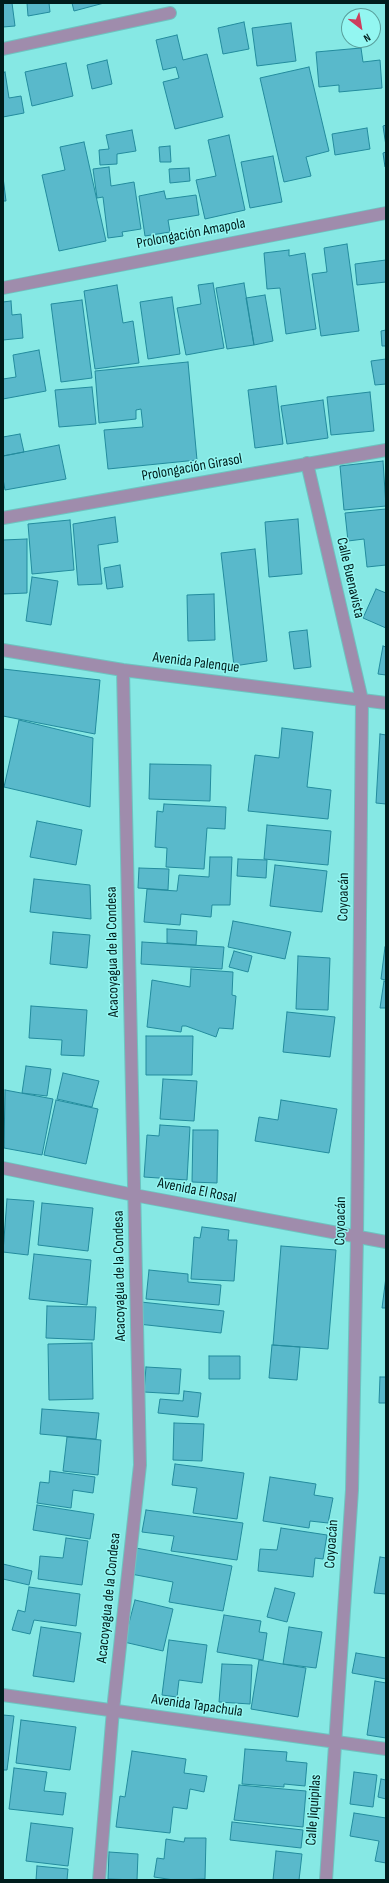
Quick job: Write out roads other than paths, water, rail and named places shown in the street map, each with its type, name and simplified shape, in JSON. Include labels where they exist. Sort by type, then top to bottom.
[{"type":"street","points":[[3,49],[170,13]]},
{"type":"street","name":"Prolongación Amapola","points":[[3,288],[386,213]]},
{"type":"street","name":"Prolongación Girasol","points":[[3,518],[386,450]]},
{"type":"street","name":"Calle Buenavista","points":[[307,463],[362,700]]},
{"type":"street","name":"Avenida Palenque","points":[[3,650],[123,670],[386,703]]},
{"type":"street","name":"Acacoyagua de la Condesa","points":[[99,1880],[113,1710],[140,1465],[123,670]]},
{"type":"street","name":"Coyoacán","points":[[335,1742],[352,1490],[357,1238],[362,700]]},
{"type":"street","name":"Avenida El Rosal","points":[[3,1168],[134,1195],[357,1238],[386,1242]]},
{"type":"street","name":"Avenida Tapachula","points":[[3,1695],[386,1749]]},
{"type":"street","name":"Calle Jiquipilas","points":[[326,1880],[335,1742]]}]
